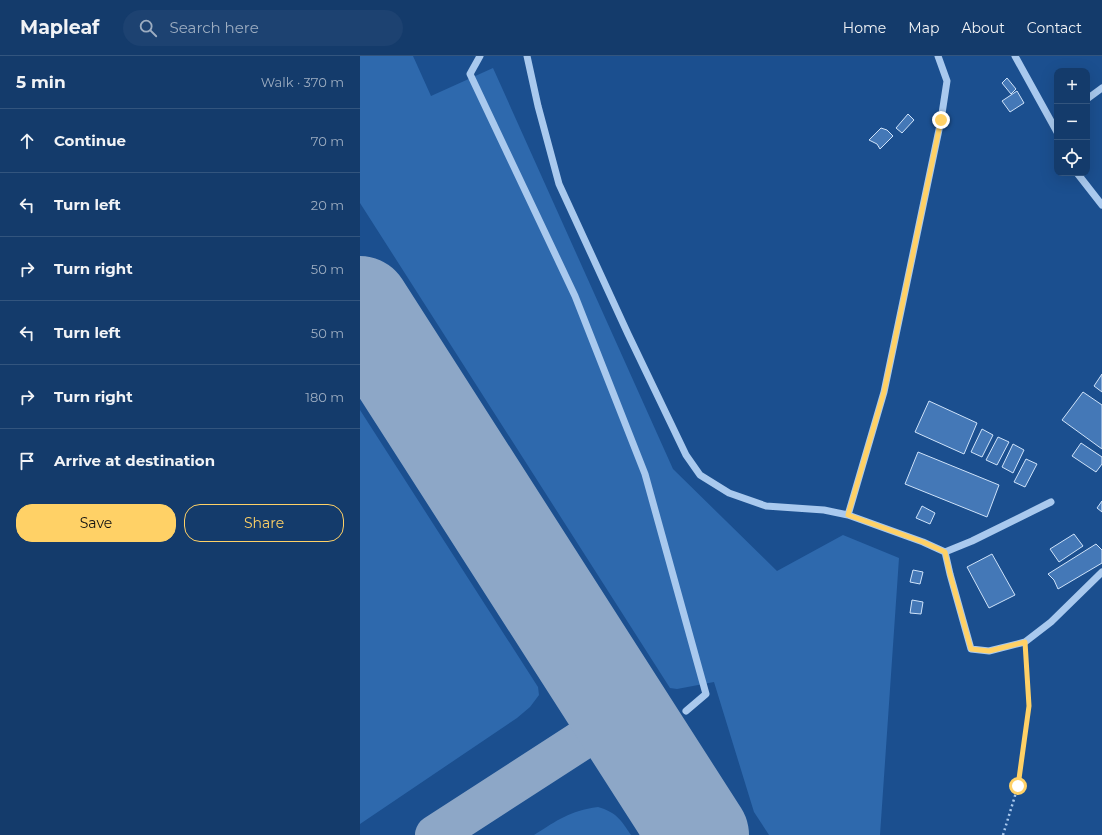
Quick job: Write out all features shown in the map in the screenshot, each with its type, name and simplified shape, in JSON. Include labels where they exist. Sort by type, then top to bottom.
[{"type":"street","points":[[480,56],[470,74],[576,296],[645,474],[706,694],[686,711]]},
{"type":"street","points":[[527,56],[538,106],[559,184],[686,455],[700,475],[729,493],[766,506],[824,510],[848,515],[923,542],[945,552],[972,542],[1052,502]]},
{"type":"street","points":[[848,515],[884,392],[940,128],[947,81],[938,56]]},
{"type":"street","points":[[1015,56],[1054,121]]},
{"type":"street","points":[[1090,97],[1102,88]]},
{"type":"street","points":[[1078,176],[1102,205]]},
{"type":"street","points":[[945,552],[971,649],[989,651],[1025,642],[1051,622],[1102,572]]},
{"type":"path","points":[[1003,835],[1018,786],[1029,706],[1025,642]]},
{"type":"shaded area","points":[[360,56],[413,56],[431,96],[493,68],[673,469],[777,571],[843,535],[899,558],[880,835],[769,835],[754,812],[714,682],[677,689],[670,688],[360,203]]},
{"type":"shaded area","points":[[360,410],[538,687],[539,695],[530,707],[517,718],[360,824]]},
{"type":"shaded area","points":[[598,807],[609,811],[618,817],[631,835],[534,835],[571,814]]},
{"type":"building","points":[[1007,78],[1016,89],[1011,94],[1002,83]]},
{"type":"building","points":[[1017,91],[1024,103],[1010,112],[1002,101]]},
{"type":"building","points":[[908,114],[914,120],[902,133],[896,128]]},
{"type":"building","points":[[881,128],[887,130],[893,136],[880,149],[877,144],[869,140]]},
{"type":"building","points":[[1102,374],[1102,392],[1094,386]]},
{"type":"building","points":[[1083,392],[1102,405],[1102,449],[1062,420]]},
{"type":"building","points":[[929,401],[977,423],[964,454],[915,432]]},
{"type":"building","points":[[982,429],[993,435],[982,457],[971,452]]},
{"type":"building","points":[[998,437],[1009,442],[997,465],[986,460]]},
{"type":"building","points":[[1081,443],[1102,457],[1102,464],[1096,472],[1072,456]]},
{"type":"building","points":[[1013,444],[1024,450],[1013,473],[1002,467]]},
{"type":"building","points":[[918,452],[999,485],[987,517],[905,484]]},
{"type":"building","points":[[1026,459],[1037,464],[1025,487],[1014,482]]},
{"type":"building","points":[[1102,501],[1102,512],[1097,508]]},
{"type":"building","points":[[922,506],[935,513],[930,524],[916,518]]},
{"type":"building","points":[[1074,534],[1083,546],[1059,562],[1050,549]]},
{"type":"building","points":[[1096,544],[1102,550],[1102,563],[1058,589],[1054,580],[1048,574]]},
{"type":"building","points":[[992,554],[1015,595],[989,608],[967,567]]},
{"type":"building","points":[[913,570],[923,572],[920,584],[910,582]]},
{"type":"building","points":[[912,600],[923,602],[921,614],[910,613]]},
{"type":"taxiway","points":[[435,835],[622,714]]},
{"type":"runway","points":[[360,306],[699,835]]},
{"type":"route","points":[[941,120],[884,392],[848,515],[923,542],[945,552],[971,649],[989,651],[1025,642],[1029,706],[1018,786]]}]
